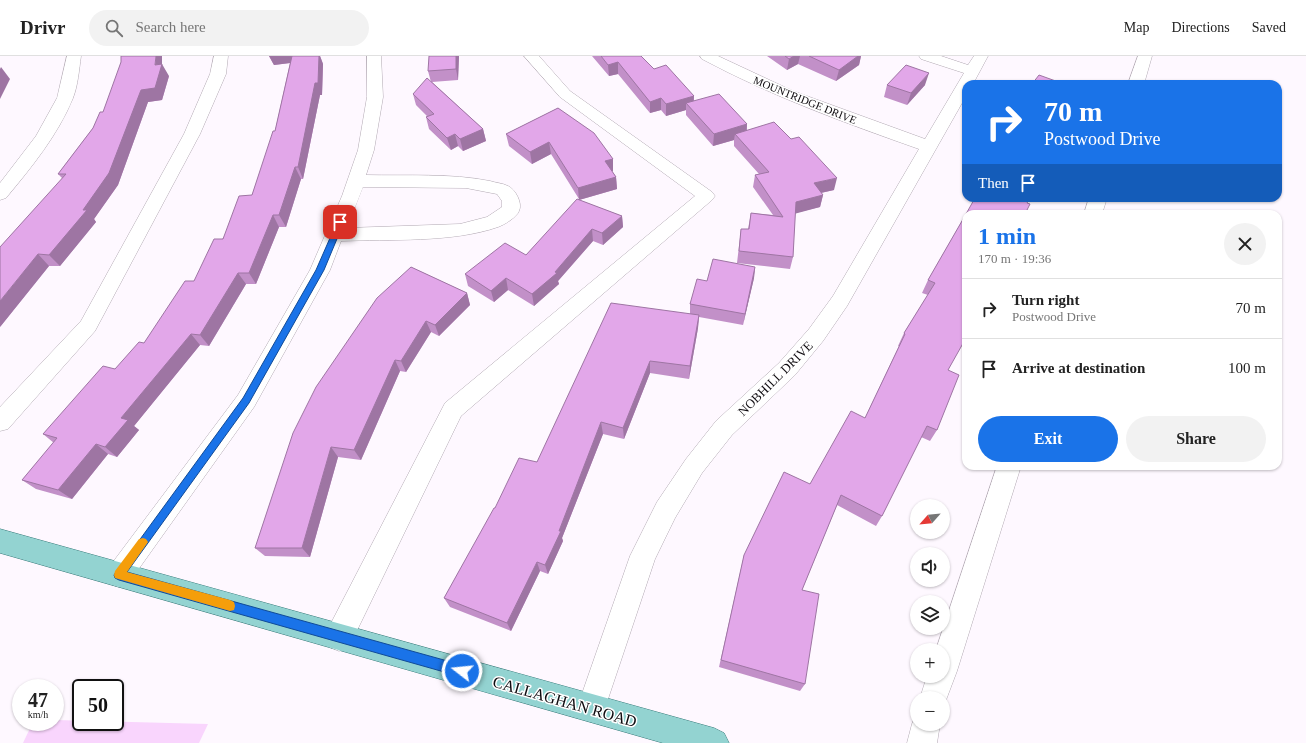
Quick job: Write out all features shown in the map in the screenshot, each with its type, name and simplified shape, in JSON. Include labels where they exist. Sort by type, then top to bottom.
[{"type":"main road","name":"CALLAGHAN ROAD","points":[[0,542],[714,743]]},
{"type":"street","points":[[0,194],[17,175],[46,134],[65,97],[74,56]]},
{"type":"street","points":[[0,422],[88,326],[192,134],[218,74],[220,56]]},
{"type":"street","points":[[119,575],[246,401],[320,270],[356,181],[366,150],[375,97],[374,56]]},
{"type":"street","points":[[339,637],[453,410],[706,196],[565,94],[531,56]]},
{"type":"street","name":"MOUNTRIDGE DRIVE","points":[[707,56],[759,82],[822,110],[928,146]]},
{"type":"street","points":[[926,56],[976,63]]},
{"type":"street","points":[[1137,80],[1145,56]]},
{"type":"street","name":"NOBHILL DRIVE","points":[[966,80],[976,63]]},
{"type":"street","name":"NOBHILL DRIVE","points":[[591,708],[643,556],[666,510],[694,466],[724,428],[787,369],[816,335],[840,301],[962,87]]},
{"type":"street","points":[[335,234],[460,230],[493,222],[511,210],[512,201],[503,190],[466,182],[356,181]]},
{"type":"street","points":[[950,649],[1008,470]]},
{"type":"street","points":[[922,743],[925,731]]},
{"type":"shaded area","points":[[64,720],[72,720],[72,731],[124,731],[124,722],[208,724],[199,743],[23,743],[29,731],[64,731]]},
{"type":"building","points":[[121,56],[156,56],[155,65],[162,64],[155,88],[141,90],[109,173],[83,210],[87,210],[49,255],[38,254],[0,301],[0,247],[66,174],[58,174],[93,128],[100,112],[103,112],[121,62]]},
{"type":"building","points":[[292,56],[319,56],[318,83],[315,83],[298,167],[295,167],[279,215],[273,215],[249,273],[238,273],[200,335],[191,334],[121,418],[128,420],[105,447],[96,444],[58,490],[22,480],[57,438],[43,434],[103,366],[115,369],[139,342],[144,343],[185,281],[194,281],[214,239],[223,239],[239,196],[252,195],[273,131],[275,131]]},
{"type":"building","points":[[429,56],[456,56],[456,69],[428,71]]},
{"type":"building","points":[[601,56],[641,56],[654,69],[666,65],[694,96],[666,104],[661,98],[650,102],[618,62],[608,65]]},
{"type":"building","points":[[785,56],[794,56],[789,59]]},
{"type":"building","points":[[809,56],[858,56],[839,70]]},
{"type":"building","points":[[906,65],[929,73],[911,93],[887,85]]},
{"type":"building","points":[[1039,75],[1053,80],[1035,80]]},
{"type":"building","points":[[427,78],[483,129],[460,139],[455,134],[447,138],[426,117],[434,114],[413,94]]},
{"type":"building","points":[[719,94],[747,124],[714,134],[686,103]]},
{"type":"building","points":[[558,108],[594,133],[613,159],[605,161],[616,177],[578,188],[549,142],[530,152],[506,134]]},
{"type":"building","points":[[774,122],[791,139],[799,137],[837,178],[814,183],[823,195],[796,202],[793,257],[739,251],[741,229],[749,229],[751,213],[783,217],[755,175],[769,172],[735,134]]},
{"type":"building","points":[[577,199],[622,216],[602,233],[592,229],[555,272],[557,273],[532,294],[506,278],[491,291],[465,274],[505,243],[526,255]]},
{"type":"building","points":[[973,202],[1028,202],[1030,204],[1027,210],[968,210]]},
{"type":"building","points":[[962,221],[962,345],[948,370],[959,375],[937,430],[927,426],[882,516],[841,495],[802,590],[819,594],[805,684],[721,660],[744,555],[784,472],[810,484],[851,411],[865,418],[905,334],[904,333],[935,283],[928,280]]},
{"type":"building","points":[[713,259],[755,267],[745,314],[690,304],[697,279],[707,281]]},
{"type":"building","points":[[411,267],[467,293],[435,325],[426,321],[401,361],[395,360],[354,450],[331,447],[302,548],[255,548],[293,433],[316,387],[377,298]]},
{"type":"building","points":[[611,303],[699,315],[690,366],[650,361],[623,428],[601,422],[559,531],[561,531],[545,565],[537,562],[507,623],[444,598],[495,508],[519,458],[537,462]]},
{"type":"slow traffic","points":[[143,542],[119,575],[230,606]]},
{"type":"route","points":[[340,222],[320,270],[246,401],[119,575],[462,671]]}]
